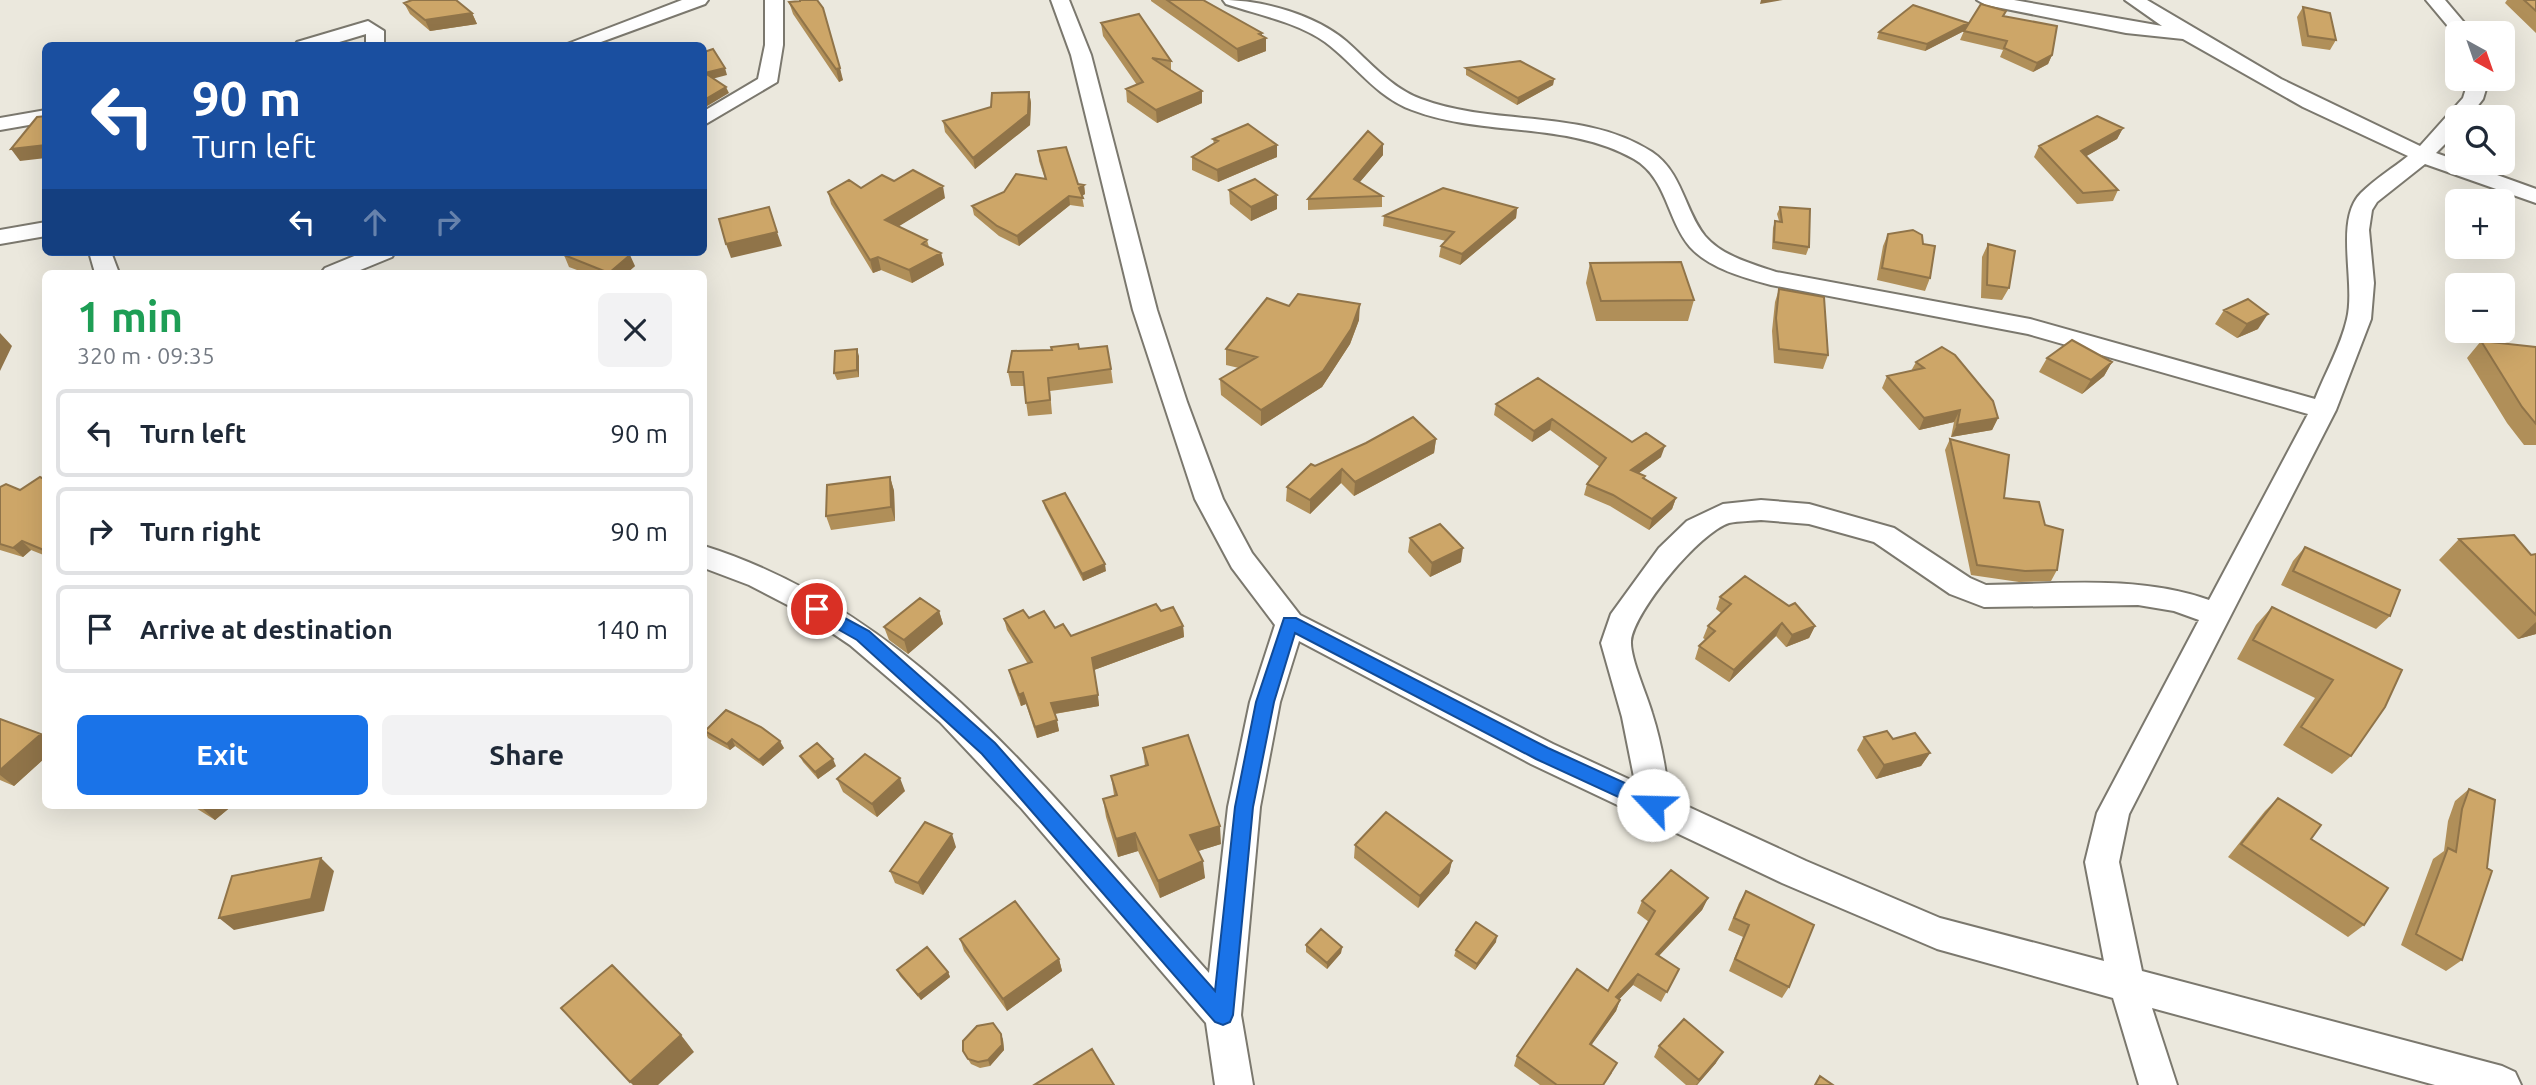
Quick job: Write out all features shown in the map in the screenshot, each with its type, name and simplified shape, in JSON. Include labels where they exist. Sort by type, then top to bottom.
[{"type":"street","points":[[582,42],[699,0]]},
{"type":"street","points":[[707,117],[767,82],[774,45],[774,0]]},
{"type":"street","points":[[1060,0],[1081,55],[1145,310],[1209,499],[1242,560],[1290,623],[1542,754],[1794,872],[1937,933],[2502,1085]]},
{"type":"street","points":[[1232,0],[1329,37],[1385,89],[1421,107],[1483,122],[1564,129],[1618,142],[1664,172],[1693,233],[1706,251],[1745,269],[1771,278],[2030,327],[2323,410]]},
{"type":"street","points":[[1986,0],[2126,27],[2188,35]]},
{"type":"street","points":[[2134,0],[2188,35],[2343,119],[2423,155],[2536,196]]},
{"type":"street","points":[[2435,0],[2453,21]]},
{"type":"street","points":[[317,42],[368,27],[375,31],[374,42]]},
{"type":"street","points":[[0,124],[42,117]]},
{"type":"street","points":[[2158,1085],[2126,982],[2102,862],[2113,813],[2323,410],[2359,319],[2362,283],[2358,230],[2361,210],[2379,188],[2423,155],[2445,132]]},
{"type":"street","points":[[0,237],[42,230]]},
{"type":"street","points":[[340,270],[374,256]]},
{"type":"street","points":[[1653,805],[1647,756],[1616,643],[1621,622],[1669,555],[1698,528],[1723,514],[1761,510],[1809,514],[1855,525],[1884,536],[1960,586],[1984,596],[2138,594],[2176,600],[2215,614]]},
{"type":"street","points":[[707,558],[747,569],[863,636],[988,748],[1223,1015]]},
{"type":"street","points":[[1234,1085],[1223,1015],[1244,807],[1265,702],[1290,623]]},
{"type":"building","points":[[412,0],[456,0],[472,13],[425,20],[404,3]]},
{"type":"building","points":[[817,0],[823,8],[840,68],[836,69],[789,2]]},
{"type":"building","points":[[1167,0],[1203,0],[1262,33],[1259,34],[1266,38],[1237,49]]},
{"type":"building","points":[[2524,0],[2536,0],[2536,11]]},
{"type":"building","points":[[1981,4],[2006,11],[2003,16],[2057,26],[2052,55],[2037,63],[2004,48],[2007,41],[1964,31]]},
{"type":"building","points":[[1913,5],[1968,23],[1927,44],[1879,32]]},
{"type":"building","points":[[2303,7],[2330,13],[2336,40],[2308,36]]},
{"type":"building","points":[[1139,14],[1171,61],[1152,58],[1202,91],[1156,110],[1126,89],[1143,82],[1101,23]]},
{"type":"building","points":[[713,49],[725,68],[707,72],[707,51]]},
{"type":"building","points":[[1520,61],[1554,79],[1518,98],[1466,68]]},
{"type":"building","points":[[707,74],[726,87],[707,98]]},
{"type":"building","points":[[1029,92],[1028,114],[973,158],[943,121],[991,107],[992,93]]},
{"type":"building","points":[[42,116],[42,145],[11,149],[37,117]]},
{"type":"building","points":[[2097,116],[2123,128],[2081,151],[2118,190],[2083,193],[2039,146]]},
{"type":"building","points":[[1248,124],[1277,145],[1217,170],[1192,157],[1218,141],[1213,139]]},
{"type":"building","points":[[1368,131],[1383,144],[1354,179],[1382,196],[1308,199]]},
{"type":"building","points":[[1066,147],[1078,184],[1084,185],[1079,188],[1083,198],[1069,196],[1017,236],[997,226],[972,206],[1004,192],[1016,174],[1046,179],[1038,151]]},
{"type":"building","points":[[913,170],[943,186],[885,220],[927,240],[922,244],[941,253],[909,270],[878,257],[870,260],[828,192],[849,180],[861,188],[882,175],[894,181]]},
{"type":"building","points":[[1255,179],[1277,195],[1251,207],[1229,190]]},
{"type":"building","points":[[1443,188],[1517,208],[1462,254],[1441,246],[1454,232],[1384,216]]},
{"type":"building","points":[[769,207],[777,232],[726,244],[719,219]]},
{"type":"building","points":[[1780,207],[1810,209],[1809,247],[1774,242],[1775,221],[1782,222]]},
{"type":"building","points":[[1913,230],[1922,235],[1923,244],[1935,246],[1930,278],[1882,268],[1888,234]]},
{"type":"building","points":[[1988,244],[2015,251],[2009,288],[1987,285]]},
{"type":"building","points":[[566,256],[629,256],[612,270],[602,270]]},
{"type":"building","points":[[1681,262],[1694,300],[1601,301],[1590,263]]},
{"type":"building","points":[[1779,289],[1824,297],[1828,355],[1779,349],[1776,318]]},
{"type":"building","points":[[1298,294],[1360,304],[1351,329],[1323,371],[1261,410],[1220,379],[1257,357],[1226,349],[1267,298],[1289,306]]},
{"type":"building","points":[[2248,299],[2268,314],[2247,324],[2224,310]]},
{"type":"building","points":[[2072,340],[2112,362],[2091,380],[2047,358]]},
{"type":"building","points":[[2482,343],[2536,347],[2536,424],[2522,407]]},
{"type":"building","points":[[1078,344],[1079,349],[1107,346],[1111,369],[1048,378],[1050,400],[1026,403],[1023,372],[1008,372],[1012,351],[1052,350],[1051,347]]},
{"type":"building","points":[[1942,347],[1955,355],[1993,401],[1998,418],[1957,425],[1960,410],[1924,418],[1887,376],[1924,368],[1916,362]]},
{"type":"building","points":[[857,349],[857,370],[834,373],[835,351]]},
{"type":"building","points":[[1538,378],[1632,442],[1646,433],[1665,446],[1631,470],[1645,476],[1643,478],[1676,498],[1652,519],[1613,495],[1587,484],[1606,458],[1552,419],[1534,431],[1496,404]]},
{"type":"building","points":[[1413,417],[1436,439],[1355,482],[1342,469],[1310,500],[1287,487],[1311,464],[1315,466],[1366,443]]},
{"type":"building","points":[[1950,439],[2009,455],[2004,498],[2039,502],[2045,525],[2063,530],[2057,570],[2025,571],[1977,565]]},
{"type":"building","points":[[890,477],[891,507],[826,516],[827,485]]},
{"type":"building","points":[[42,478],[42,549],[22,541],[13,548],[0,544],[0,487],[6,484],[20,490]]},
{"type":"building","points":[[1065,493],[1105,564],[1082,574],[1043,501]]},
{"type":"building","points":[[1440,524],[1463,548],[1432,563],[1410,538]]},
{"type":"building","points":[[2514,535],[2531,555],[2536,554],[2536,615],[2459,539]]},
{"type":"building","points":[[2305,547],[2400,590],[2390,616],[2293,571]]},
{"type":"building","points":[[1745,576],[1789,606],[1795,603],[1815,626],[1792,635],[1782,623],[1734,670],[1699,646],[1715,631],[1708,626],[1731,604],[1720,597]]},
{"type":"building","points":[[920,598],[939,611],[904,640],[884,627]]},
{"type":"building","points":[[1156,604],[1161,611],[1173,607],[1183,626],[1092,658],[1098,695],[1051,703],[1057,720],[1035,727],[1023,693],[1019,695],[1009,670],[1032,662],[1004,619],[1023,610],[1029,618],[1044,611],[1055,628],[1063,624],[1071,636]]},
{"type":"building","points":[[2272,607],[2402,670],[2385,707],[2351,756],[2301,727],[2333,680],[2253,640]]},
{"type":"building","points":[[726,710],[761,727],[780,741],[759,760],[732,739],[727,744],[707,732]]},
{"type":"building","points":[[0,719],[41,734],[0,770]]},
{"type":"building","points":[[1887,731],[1893,739],[1915,733],[1930,753],[1884,765],[1864,737]]},
{"type":"building","points":[[1188,735],[1220,826],[1190,835],[1203,861],[1158,881],[1135,833],[1116,839],[1103,799],[1117,795],[1111,776],[1148,765],[1143,748]]},
{"type":"building","points":[[817,743],[833,759],[815,772],[800,756]]},
{"type":"building","points":[[865,754],[900,778],[872,804],[837,779]]},
{"type":"building","points":[[2469,789],[2495,800],[2487,868],[2492,871],[2462,960],[2416,934],[2448,848],[2456,852],[2462,809]]},
{"type":"building","points":[[2278,798],[2321,825],[2311,839],[2388,888],[2364,925],[2241,844]]},
{"type":"building","points":[[1386,812],[1452,861],[1420,896],[1355,845]]},
{"type":"building","points":[[925,822],[952,834],[918,883],[890,871]]},
{"type":"building","points":[[321,858],[311,899],[219,918],[232,876]]},
{"type":"building","points":[[1671,870],[1708,898],[1656,954],[1679,969],[1667,992],[1638,974],[1616,997],[1620,1000],[1590,1044],[1617,1063],[1603,1085],[1557,1085],[1517,1056],[1577,969],[1608,991],[1655,911],[1642,901]]},
{"type":"building","points":[[1746,891],[1814,925],[1789,987],[1735,959],[1749,925],[1734,918]]},
{"type":"building","points":[[1015,901],[1059,959],[1003,999],[960,939]]},
{"type":"building","points":[[1476,922],[1497,936],[1477,964],[1456,950]]},
{"type":"building","points":[[1321,929],[1342,947],[1327,963],[1306,945]]},
{"type":"building","points":[[927,947],[948,972],[918,995],[897,970]]},
{"type":"building","points":[[612,965],[681,1035],[630,1082],[561,1008]]},
{"type":"building","points":[[1684,1019],[1723,1052],[1699,1080],[1659,1046]]},
{"type":"building","points":[[993,1023],[1001,1034],[1002,1045],[988,1060],[978,1062],[968,1059],[963,1051],[963,1041],[977,1026]]},
{"type":"building","points":[[1092,1049],[1114,1085],[1034,1085]]},
{"type":"building","points":[[1820,1076],[1833,1085],[1815,1085]]},
{"type":"route","points":[[817,609],[863,636],[988,748],[1223,1015],[1244,807],[1265,702],[1290,623],[1542,754],[1653,805]]}]
